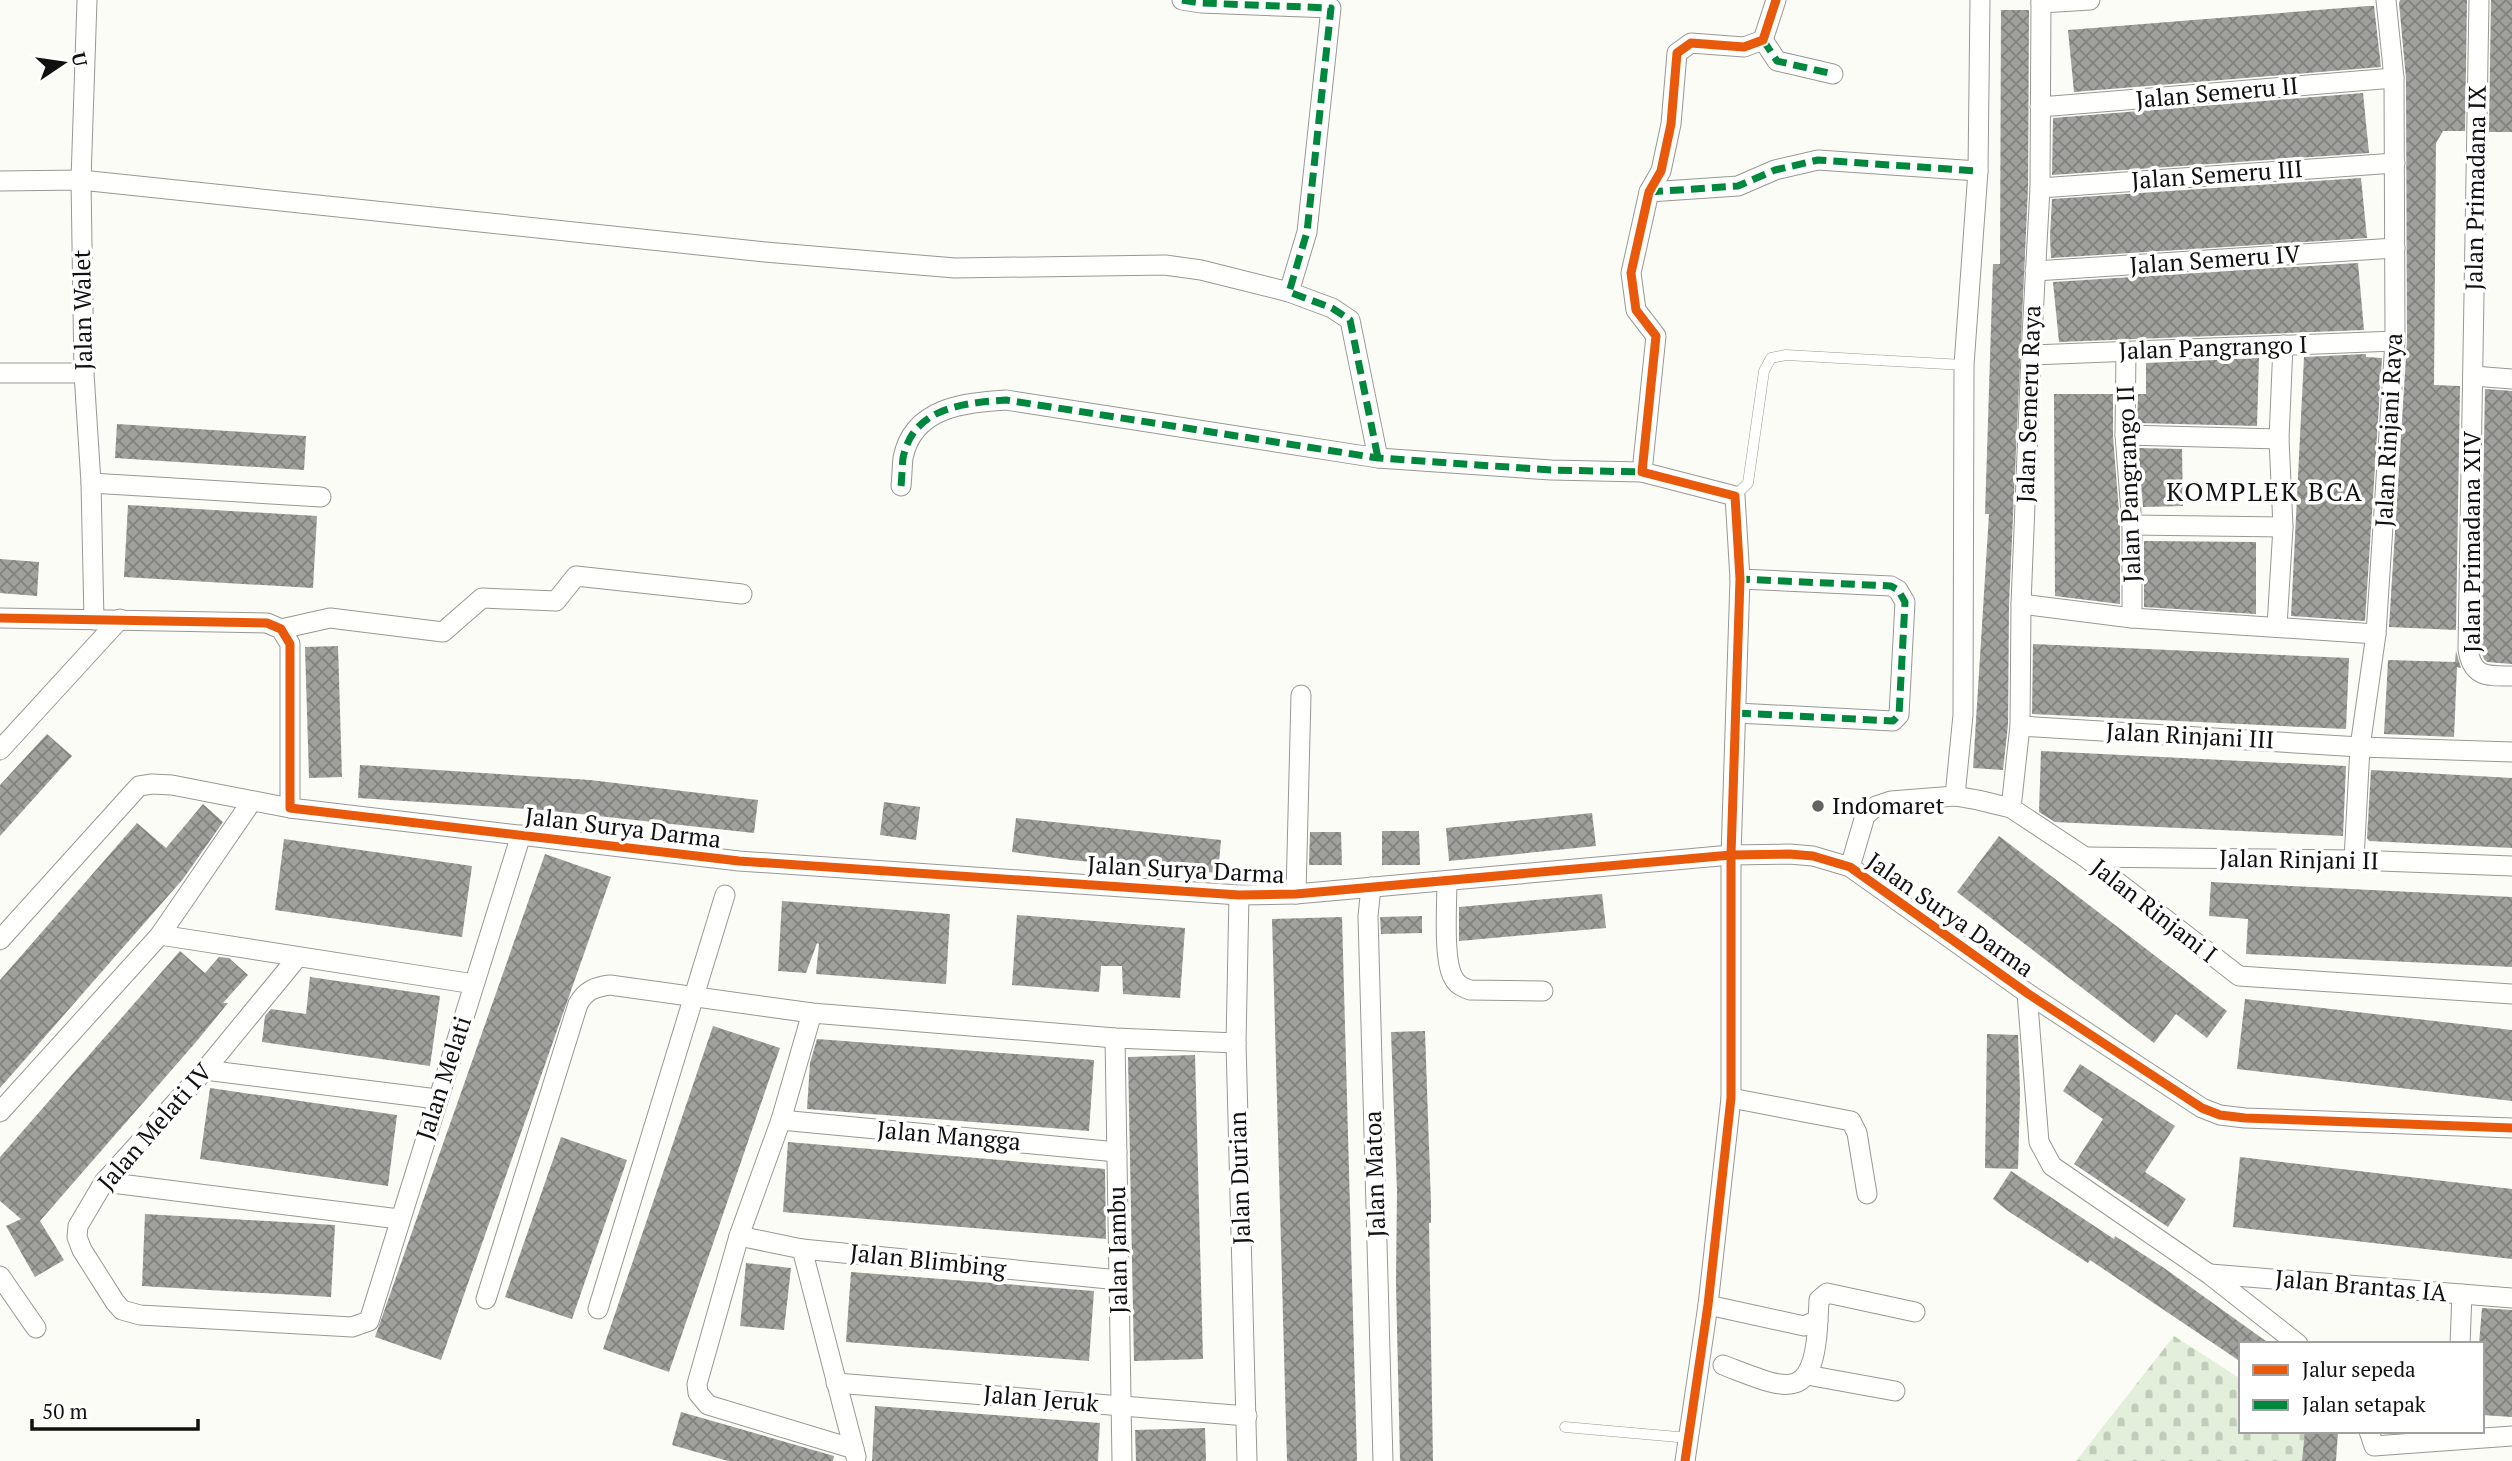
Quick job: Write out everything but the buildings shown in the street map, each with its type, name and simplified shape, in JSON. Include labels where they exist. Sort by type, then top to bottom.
[{"type":"street","name":"Jalan Walet","points":[[88,0],[81,180],[84,373],[91,483],[94,620]]},
{"type":"street","points":[[1182,0],[1201,3],[1333,4],[1307,232],[1289,292]]},
{"type":"street","points":[[1763,40],[1776,0]]},
{"type":"street","points":[[1955,796],[1963,715],[1964,365],[1978,171],[1980,0]]},
{"type":"street","points":[[2041,1],[2090,0]]},
{"type":"street","name":"Jalan Rinjani Raya","points":[[2354,860],[2360,747],[2376,634],[2395,341],[2394,78],[2386,0]]},
{"type":"street","name":"Jalan Primadana IX","points":[[2473,376],[2479,0]]},
{"type":"street","name":"Jalan Semeru Raya","points":[[2011,808],[2020,726],[2021,604],[2040,188],[2041,1]]},
{"type":"street","points":[[1763,40],[1777,61],[1833,74]]},
{"type":"street","points":[[1642,472],[1656,336],[1636,310],[1631,273],[1649,192],[1661,171],[1671,124],[1677,53],[1691,43],[1744,47],[1763,40]]},
{"type":"street","name":"Jalan Semeru II","points":[[2040,107],[2394,78]]},
{"type":"street","points":[[1649,192],[1738,186],[1775,170],[1818,160],[1978,171]]},
{"type":"street","name":"Jalan Semeru III","points":[[2040,188],[2395,163]]},
{"type":"street","points":[[0,181],[81,180],[765,252],[941,267],[1165,265],[1200,270],[1289,292],[1345,314],[1350,320],[1378,458]]},
{"type":"street","name":"Jalan Semeru IV","points":[[2035,271],[2395,248]]},
{"type":"street","name":"Jalan Pangrango I","points":[[2031,355],[2395,341]]},
{"type":"street","points":[[2277,626],[2283,527],[2279,439],[2283,345]]},
{"type":"street","name":"Jalan Pangrango II","points":[[2126,351],[2125,435],[2132,525],[2132,618]]},
{"type":"street","points":[[0,373],[84,373]]},
{"type":"street","points":[[2473,376],[2512,379]]},
{"type":"street","name":"Jalan Primadana XIV","points":[[2473,376],[2470,661],[2478,672],[2488,676],[2512,676]]},
{"type":"street","points":[[901,486],[904,456],[916,430],[936,413],[964,403],[1006,400],[1378,458],[1550,470],[1642,472],[1735,496],[1740,579],[1731,855],[1731,1098],[1708,1305],[1685,1461]]},
{"type":"street","points":[[2125,435],[2279,439]]},
{"type":"street","points":[[91,483],[321,497]]},
{"type":"street","points":[[2132,525],[2283,527]]},
{"type":"street","points":[[281,629],[330,618],[443,632],[482,598],[556,601],[576,576],[742,594]]},
{"type":"street","points":[[1737,713],[1893,721],[1899,715],[1905,602],[1898,590],[1891,586],[1740,579]]},
{"type":"street","points":[[2021,604],[2132,618],[2376,634]]},
{"type":"street","points":[[0,618],[267,623],[281,629],[290,644],[290,808]]},
{"type":"street","points":[[0,750],[120,619]]},
{"type":"street","points":[[1296,894],[1301,695]]},
{"type":"street","name":"Jalan Rinjani III","points":[[2020,726],[2360,747],[2512,752]]},
{"type":"street","name":"Jalan Surya Darma","points":[[0,940],[139,786],[152,784],[172,785],[290,808],[738,861],[1239,895],[1296,894],[1731,855],[1789,854],[1813,856],[1850,867],[2027,993],[2202,1108],[2220,1115],[2512,1128]]},
{"type":"street","name":"Jalan Rinjani I","points":[[1850,867],[1865,816],[1875,806],[1891,801],[1955,796],[2011,808],[2085,857],[2239,976],[2512,994]]},
{"type":"street","points":[[0,1112],[160,935],[252,801]]},
{"type":"street","name":"Jalan Melati","points":[[369,1321],[521,835]]},
{"type":"street","name":"Jalan Rinjani II","points":[[2085,857],[2354,860],[2512,866]]},
{"type":"street","points":[[1447,881],[1448,962],[1454,979],[1460,986],[1470,990],[1543,991]]},
{"type":"street","name":"Jalan Matoa","points":[[1371,887],[1368,916],[1383,1461]]},
{"type":"street","points":[[598,1309],[725,895]]},
{"type":"street","name":"Jalan Durian","points":[[1239,895],[1236,1044],[1247,1461]]},
{"type":"street","points":[[160,935],[474,984]]},
{"type":"street","name":"Jalan Melati IV","points":[[296,958],[205,1070],[104,1182],[78,1226],[77,1237],[82,1250],[122,1310],[140,1315],[352,1327],[369,1321]]},
{"type":"street","points":[[486,1300],[578,1004],[584,994],[596,987],[610,985],[813,1013],[1115,1038],[1236,1044]]},
{"type":"street","points":[[2027,993],[2039,1142],[2052,1166],[2209,1274],[2295,1342]]},
{"type":"street","points":[[813,1013],[781,1120],[739,1236],[697,1384],[698,1393],[708,1405],[856,1455]]},
{"type":"street","name":"Jalan Jambu","points":[[1115,1038],[1122,1461]]},
{"type":"street","points":[[205,1070],[437,1099]]},
{"type":"street","points":[[1731,1098],[1851,1121],[1857,1133],[1867,1194]]},
{"type":"street","name":"Jalan Mangga","points":[[781,1120],[1117,1152]]},
{"type":"street","points":[[104,1182],[399,1219]]},
{"type":"street","name":"Jalan Blimbing","points":[[739,1236],[802,1248],[1119,1280]]},
{"type":"street","points":[[802,1248],[856,1455]]},
{"type":"street","name":"Jalan Brantas IA","points":[[2209,1274],[2512,1298]]},
{"type":"street","points":[[0,1276],[36,1328]]},
{"type":"street","points":[[1723,1365],[1777,1385],[1790,1386],[1807,1375],[1817,1346],[1819,1300],[1827,1293],[1915,1312]]},
{"type":"street","points":[[2460,1342],[2462,1294]]},
{"type":"street","points":[[1708,1305],[1804,1326],[1818,1320]]},
{"type":"street","points":[[1807,1375],[1895,1391]]},
{"type":"street","name":"Jalan Jeruk","points":[[836,1382],[1247,1416]]},
{"type":"street","points":[[2371,1444],[2456,1435],[2512,1436]]},
{"type":"lane","points":[[1735,496],[1748,483],[1764,371],[1771,358],[1786,355],[1964,365]]},
{"type":"lane","points":[[1565,1427],[1689,1438]]},
{"type":"green space","points":[[2174,1336],[2239,1378],[2239,1433],[2311,1433],[2308,1461],[2076,1461]]},
{"type":"marked path","points":[[1182,0],[1331,8],[1307,232],[1289,292],[1332,308],[1350,320],[1378,458]]},
{"type":"marked path","points":[[1763,40],[1777,61],[1833,74]]},
{"type":"marked path","points":[[1649,192],[1738,186],[1775,170],[1818,160],[1978,171]]},
{"type":"marked path","points":[[901,486],[903,458],[909,441],[917,428],[929,418],[958,406],[1006,400],[1378,458],[1551,470],[1642,472]]},
{"type":"marked path","points":[[1737,713],[1893,721],[1899,715],[1905,602],[1898,590],[1891,586],[1740,579]]},
{"type":"cycle path","points":[[1685,1461],[1708,1305],[1731,1098],[1731,855],[1740,579],[1735,496],[1642,472],[1656,336],[1636,310],[1631,273],[1649,192],[1661,171],[1671,124],[1677,53],[1691,43],[1744,47],[1763,40],[1776,0]]},
{"type":"cycle path","points":[[0,618],[267,623],[281,629],[290,644],[290,808],[739,861],[1239,895],[1296,894],[1731,855],[1813,856],[1850,867],[2027,993],[2202,1108],[2220,1115],[2245,1118],[2512,1128]]},
{"type":"place","name":"Indomaret","points":[[1818,806]]},
{"type":"district","name":"KOMPLEK BCA","points":[[2265,492]]}]
